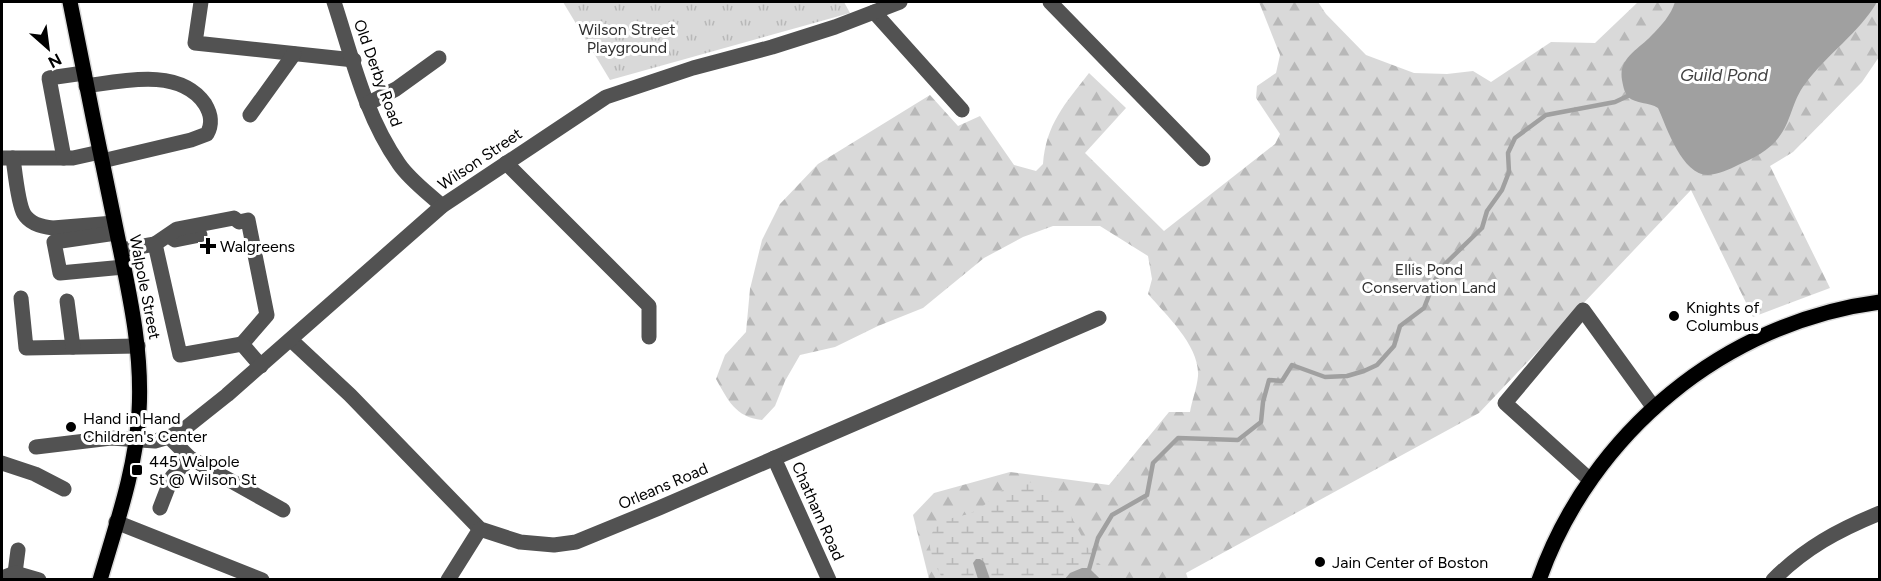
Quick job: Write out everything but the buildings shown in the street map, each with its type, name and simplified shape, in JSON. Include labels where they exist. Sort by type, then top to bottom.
[{"type":"main road","name":"Walpole Street","points":[[69,2],[121,250],[138,346],[140,386],[137,441],[100,579]]},
{"type":"main road","points":[[1539,579],[1563,524],[1589,479],[1621,440],[1654,408],[1705,367],[1761,336],[1815,315],[1880,302]]},
{"type":"street","points":[[201,2],[195,43],[354,60]]},
{"type":"street","name":"Old Derby Road","points":[[334,2],[367,104],[380,134],[401,166],[442,206]]},
{"type":"street","name":"Wilson Street","points":[[36,447],[111,438],[155,441],[169,438],[203,414],[261,366],[442,206],[606,97],[693,68],[793,40],[900,2]]},
{"type":"street","points":[[1050,2],[1203,159]]},
{"type":"street","points":[[874,12],[962,110]]},
{"type":"street","points":[[250,116],[294,54]]},
{"type":"street","points":[[367,104],[396,89],[439,58]]},
{"type":"street","points":[[64,158],[49,78],[85,80],[148,78],[185,87],[203,102],[210,113],[212,126],[207,134],[190,140],[101,157],[64,158],[7,158],[25,215],[37,225],[53,228],[115,228]]},
{"type":"street","points":[[506,163],[649,306],[649,337]]},
{"type":"street","points":[[121,250],[155,244],[177,229],[234,218],[239,222]]},
{"type":"street","points":[[155,244],[180,355],[242,344],[267,315],[248,220],[239,222],[231,229],[175,240],[169,236]]},
{"type":"street","points":[[115,228],[54,242],[60,273],[124,267]]},
{"type":"street","points":[[21,298],[26,348],[138,346]]},
{"type":"street","points":[[67,301],[73,347]]},
{"type":"street","points":[[1589,479],[1505,403],[1583,310],[1654,408]]},
{"type":"street","name":"Orleans Road","points":[[291,340],[350,395],[480,529],[520,542],[554,545],[576,542],[659,508],[1099,318]]},
{"type":"street","points":[[242,344],[261,366]]},
{"type":"street","points":[[169,438],[190,458],[283,510]]},
{"type":"street","points":[[160,508],[172,477],[190,458]]},
{"type":"street","name":"Chatham Road","points":[[774,458],[829,579]]},
{"type":"street","points":[[2,463],[34,474],[64,489]]},
{"type":"street","points":[[1773,579],[1793,559],[1841,529],[1880,513]]},
{"type":"street","points":[[116,522],[262,579]]},
{"type":"street","points":[[448,579],[480,529]]},
{"type":"street","points":[[18,550],[8,576],[39,579]]},
{"type":"green space","name":"Wilson Street Playground","points":[[563,2],[844,2],[850,13],[610,80]]},
{"type":"green space","name":"Ellis Pond Conservation Land","points":[[1259,2],[1318,2],[1326,14],[1366,55],[1414,73],[1447,74],[1473,71],[1491,82],[1551,42],[1595,43],[1638,2],[1879,2],[1879,57],[1862,82],[1793,152],[1770,166],[1830,288],[1753,317],[1691,190],[1479,413],[1186,573],[1188,579],[929,579],[913,515],[934,493],[1010,472],[1109,485],[1169,412],[1190,412],[1198,376],[1194,353],[1172,321],[1148,294],[1152,279],[1148,256],[1100,226],[1053,226],[1023,237],[984,258],[923,308],[835,347],[800,355],[785,381],[775,406],[762,420],[753,418],[733,406],[716,379],[725,355],[746,332],[750,289],[762,240],[780,204],[818,164],[930,95],[958,126],[980,116],[1014,165],[1036,171],[1043,164],[1048,137],[1058,115],[1089,73],[1126,108],[1085,153],[1164,231],[1275,144],[1280,134],[1256,98],[1257,86],[1276,73],[1280,55]]},
{"type":"green space","points":[[1034,482],[1046,487],[1063,503],[1093,556],[1115,579],[1100,579],[1089,568],[1082,568],[1065,579],[990,579],[984,562],[975,572],[978,579],[943,579],[930,547],[930,539],[938,525],[973,512],[1006,489],[1022,483]]},
{"type":"water","name":"Guild Pond","points":[[1675,2],[1877,2],[1861,24],[1805,84],[1783,131],[1775,142],[1749,160],[1723,172],[1708,175],[1699,173],[1690,167],[1671,138],[1658,108],[1628,97],[1622,80],[1626,60],[1662,24]]},
{"type":"water","points":[[976,559],[984,562],[990,579],[978,579],[973,563]]},
{"type":"water","points":[[1089,568],[1100,579],[1065,579],[1070,573]]},
{"type":"waterway","points":[[1086,580],[1098,538],[1112,515],[1147,495],[1153,463],[1178,438],[1238,440],[1261,422],[1269,380],[1282,381],[1292,365],[1325,377],[1347,376],[1377,365],[1394,346],[1400,326],[1424,308],[1435,280],[1445,264],[1482,228],[1487,211],[1502,190],[1509,172],[1508,153],[1515,138],[1546,115],[1615,102],[1632,94]]},
{"type":"place","name":"Walgreens","points":[[208,246]]},
{"type":"place","name":"Knights of Columbus","points":[[1674,316]]},
{"type":"place","name":"Hand in Hand Children's Center","points":[[71,427]]},
{"type":"place","name":"445 Walpole St @ Wilson St","points":[[137,470]]},
{"type":"place","name":"Jain Center of Boston","points":[[1320,562]]}]
